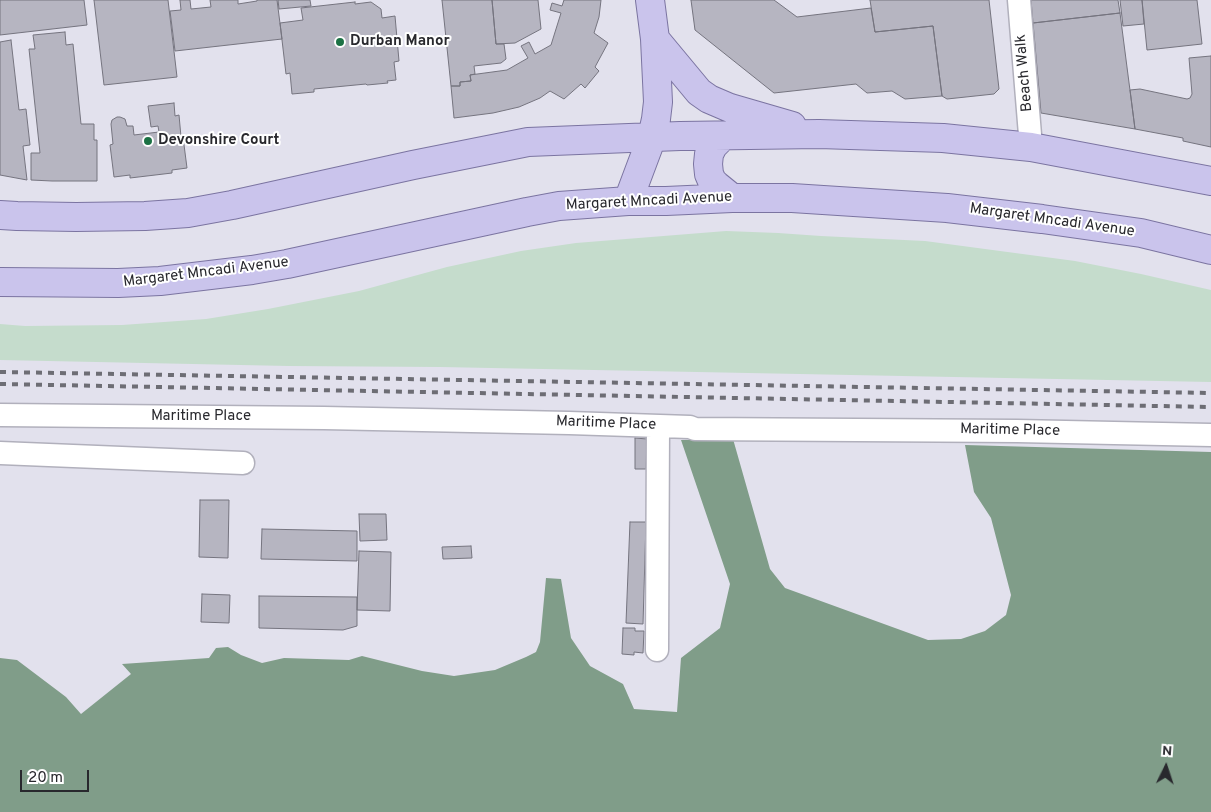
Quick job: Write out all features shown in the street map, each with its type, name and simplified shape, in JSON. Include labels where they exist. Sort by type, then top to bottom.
[{"type":"main road","points":[[628,201],[652,138],[658,102],[655,39],[650,0]]},
{"type":"main road","points":[[655,39],[699,92],[709,99],[730,108],[819,134]]},
{"type":"main road","points":[[0,215],[76,217],[188,213],[232,206],[413,165],[528,142],[680,136],[819,134],[944,138],[1031,147],[1211,181]]},
{"type":"main road","points":[[723,136],[713,146],[709,154],[709,174],[716,185],[732,198]]},
{"type":"main road","name":"Margaret Mncadi Avenue","points":[[2,281],[135,283],[160,281],[287,264],[559,206],[628,201],[692,201],[732,198],[792,198],[947,208],[1141,233],[1211,250]]},
{"type":"street","name":"Beach Walk","points":[[1019,0],[1031,147]]},
{"type":"street","name":"Maritime Place","points":[[0,415],[324,418],[690,427],[696,430],[997,431],[1211,435]]},
{"type":"street","points":[[657,650],[658,426]]},
{"type":"street","points":[[0,453],[243,463]]},
{"type":"shaded area","points":[[726,231],[925,241],[1075,261],[1211,290],[1211,382],[0,360],[0,324],[25,326],[122,325],[206,319],[359,291],[447,267],[521,251],[576,243]]},
{"type":"shaded area","points":[[733,439],[770,569],[785,588],[928,640],[961,639],[985,631],[1006,615],[1011,595],[991,518],[974,492],[965,445],[1211,452],[1211,812],[0,812],[0,658],[17,660],[66,697],[81,714],[131,674],[122,664],[209,658],[216,648],[228,647],[241,655],[262,663],[284,658],[349,660],[362,656],[422,671],[454,676],[495,670],[536,652],[540,642],[546,578],[561,579],[571,638],[590,666],[623,684],[634,709],[677,712],[681,658],[720,628],[730,584],[681,440]]},
{"type":"building","points":[[0,0],[84,0],[87,25],[0,35]]},
{"type":"building","points":[[94,0],[168,0],[177,77],[104,85]]},
{"type":"building","points":[[180,0],[190,0],[191,9],[211,7],[210,0],[238,0],[238,4],[257,0],[277,0],[282,39],[175,51],[170,11],[181,10]]},
{"type":"building","points":[[278,0],[310,0],[311,6],[279,9]]},
{"type":"building","points":[[442,0],[492,0],[496,44],[504,44],[506,59],[501,63],[474,66],[475,74],[470,75],[471,81],[460,82],[460,86],[451,86]]},
{"type":"building","points":[[492,0],[538,0],[541,29],[515,43],[496,44]]},
{"type":"building","points":[[564,0],[601,0],[599,17],[594,33],[608,43],[595,67],[599,71],[585,88],[581,84],[564,99],[550,91],[540,98],[519,107],[493,113],[454,118],[451,86],[460,86],[460,82],[471,81],[470,75],[507,70],[528,58],[521,46],[529,42],[535,54],[551,45],[561,13],[550,10],[552,3],[562,6]]},
{"type":"building","points":[[691,0],[774,0],[797,17],[871,8],[875,32],[933,26],[942,96],[905,99],[892,91],[867,93],[856,84],[774,93],[695,30]]},
{"type":"building","points":[[870,0],[989,0],[999,89],[994,94],[947,99],[942,96],[933,26],[875,32]]},
{"type":"building","points":[[1031,0],[1118,0],[1120,13],[1033,23]]},
{"type":"building","points":[[1120,0],[1142,0],[1144,24],[1123,26]]},
{"type":"building","points":[[1142,0],[1197,0],[1202,44],[1147,50]]},
{"type":"building","name":"Durban Manor","points":[[355,2],[355,4],[371,2],[381,9],[382,18],[395,16],[399,61],[394,62],[396,80],[387,81],[388,83],[314,89],[314,92],[292,94],[290,73],[286,74],[280,23],[303,20],[301,8]]},
{"type":"building","points":[[1120,13],[1135,129],[1041,113],[1033,23]]},
{"type":"building","points":[[65,32],[66,45],[73,44],[81,124],[94,124],[94,140],[97,140],[97,181],[31,180],[31,153],[40,153],[29,49],[35,49],[33,35]]},
{"type":"building","points":[[11,40],[19,110],[26,109],[30,145],[23,146],[27,180],[0,175],[0,42]]},
{"type":"building","points":[[1211,56],[1211,147],[1183,141],[1183,138],[1135,129],[1130,90],[1140,89],[1187,99],[1190,98],[1192,94],[1189,58]]},
{"type":"building","name":"Devonshire Court","points":[[174,103],[175,116],[179,115],[187,168],[172,170],[172,173],[130,178],[130,175],[114,177],[110,145],[113,144],[112,120],[117,117],[125,119],[127,126],[133,126],[134,135],[159,132],[158,126],[151,127],[148,106]]},
{"type":"building","points":[[635,438],[647,439],[646,469],[635,469]]},
{"type":"building","points":[[200,500],[229,500],[228,558],[199,557]]},
{"type":"building","points":[[359,514],[386,514],[387,540],[360,541]]},
{"type":"building","points":[[630,522],[646,522],[643,624],[626,623]]},
{"type":"building","points":[[262,529],[357,531],[357,561],[261,559]]},
{"type":"building","points":[[471,546],[472,558],[443,559],[442,547]]},
{"type":"building","points":[[359,551],[391,552],[390,611],[357,610]]},
{"type":"building","points":[[202,594],[230,595],[229,623],[201,622]]},
{"type":"building","points":[[259,596],[357,597],[357,626],[343,630],[259,628]]},
{"type":"building","points":[[623,628],[635,628],[635,631],[644,631],[643,653],[634,652],[634,655],[622,654]]},
{"type":"railway","points":[[0,372],[1211,393]]},
{"type":"railway","points":[[0,384],[1211,407]]},
{"type":"place","name":"Durban Manor","points":[[340,42]]},
{"type":"place","name":"Devonshire Court","points":[[148,141]]}]
